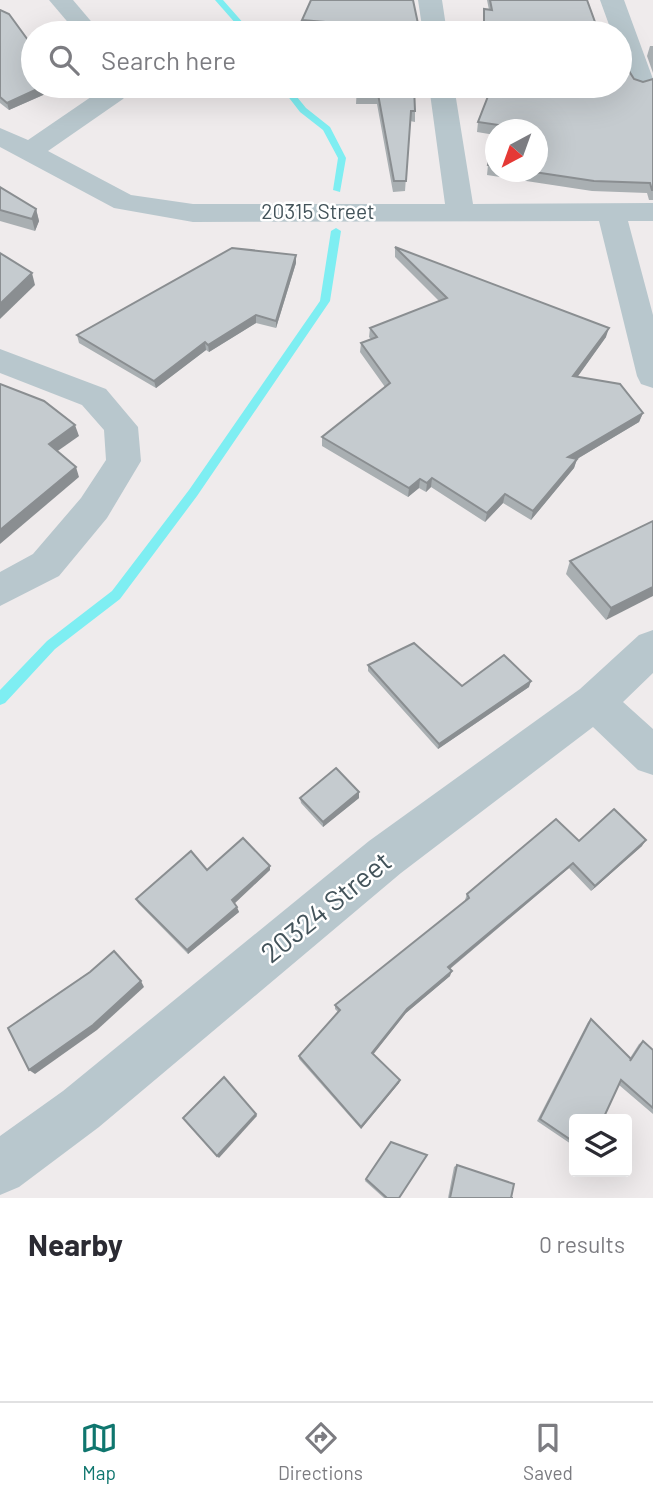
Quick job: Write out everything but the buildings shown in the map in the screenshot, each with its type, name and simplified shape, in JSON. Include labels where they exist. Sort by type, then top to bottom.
[{"type":"street","points":[[61,0],[79,21]]},
{"type":"street","points":[[430,0],[433,21]]},
{"type":"street","points":[[612,0],[620,21]]},
{"type":"street","points":[[632,56],[641,81]]},
{"type":"street","points":[[29,151],[108,98]]},
{"type":"street","points":[[444,98],[460,212]]},
{"type":"street","name":"20315 Street","points":[[0,136],[124,202],[192,213],[653,212]]},
{"type":"street","points":[[611,212],[653,376]]},
{"type":"street","points":[[0,360],[94,397],[121,427],[124,461],[94,508],[46,565],[0,590]]},
{"type":"street","name":"20324 Street","points":[[0,1168],[81,1109],[385,857],[595,702],[653,647]]},
{"type":"street","points":[[595,702],[653,756]]},
{"type":"waterway","points":[[219,0],[237,21]]},
{"type":"waterway","points":[[294,98],[303,110],[327,129],[342,158],[337,190]]},
{"type":"waterway","points":[[0,699],[51,645],[116,595],[193,493],[325,301],[336,231]]}]
